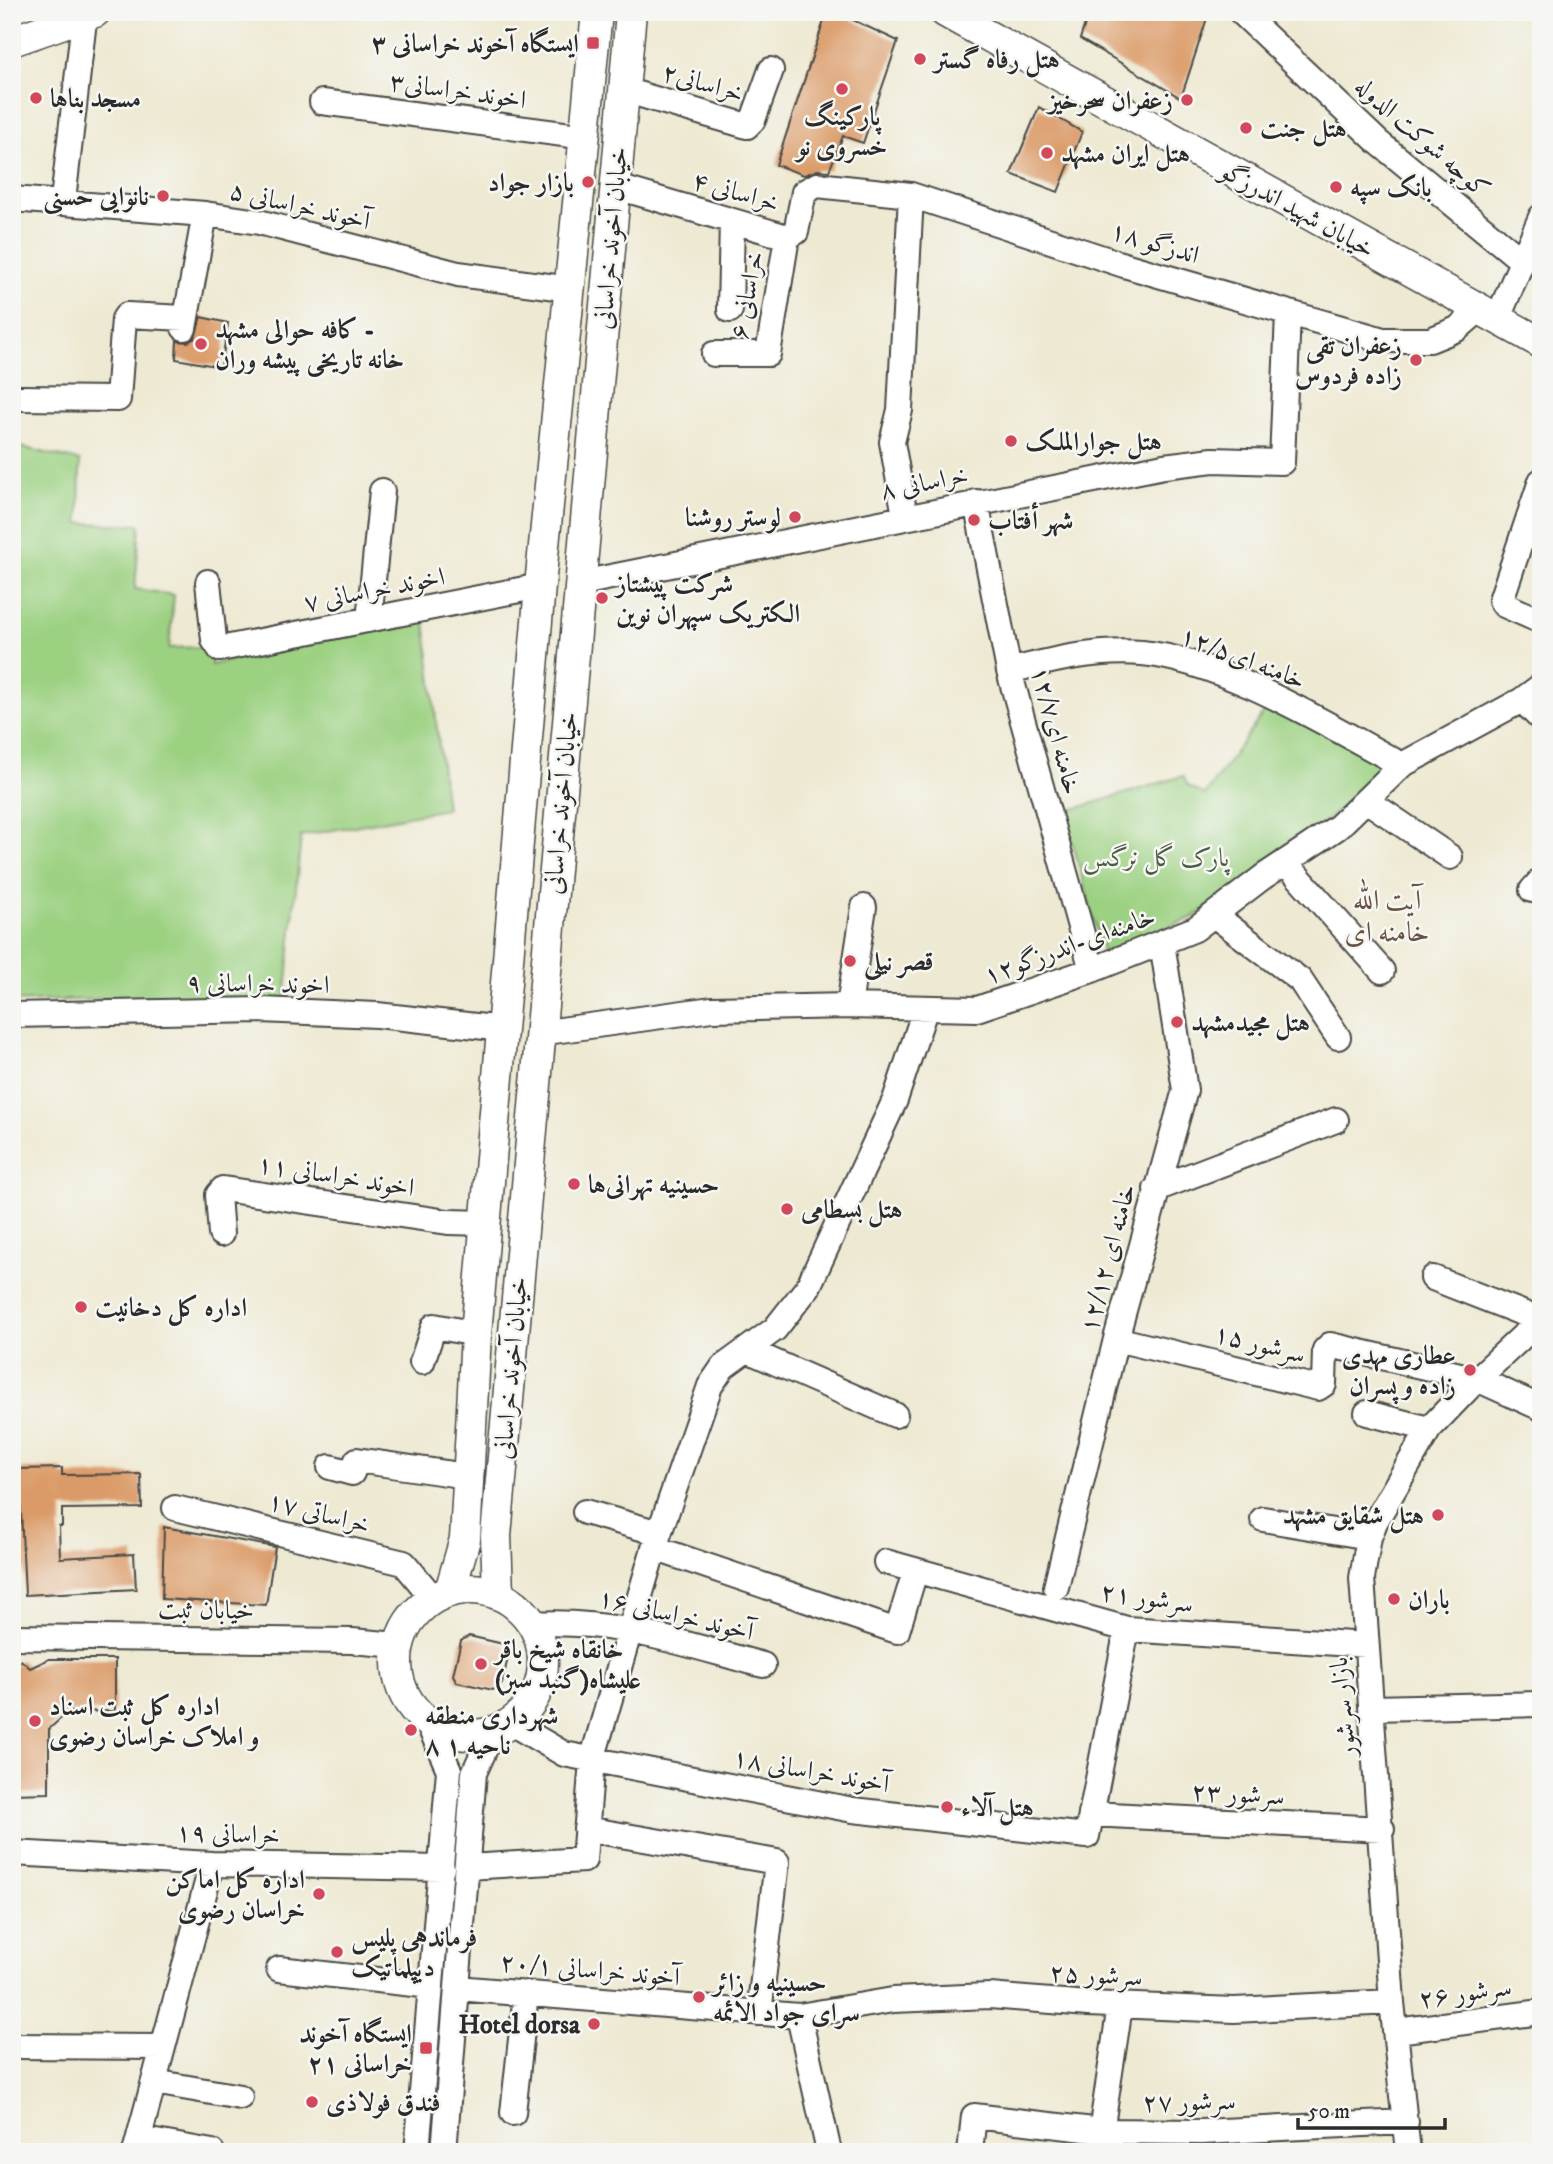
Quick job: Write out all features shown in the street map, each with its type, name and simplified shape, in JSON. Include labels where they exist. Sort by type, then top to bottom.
[{"type":"main road","name":"خیابان آخوند خراسانی","points":[[441,1595],[466,1539],[476,1334],[488,1223],[540,586],[572,289],[597,12]]},
{"type":"main road","name":"خیابان آخوند خراسانی","points":[[498,1594],[496,1536],[631,12]]},
{"type":"main road","name":"خیابان شهید اندرزگو","points":[[945,12],[1541,343]]},
{"type":"main road","points":[[12,41],[88,13]]},
{"type":"main road","points":[[474,1589],[498,1594],[517,1606],[533,1624],[542,1645],[544,1667],[539,1689],[528,1708],[501,1728],[470,1736],[449,1734],[429,1724],[412,1709],[401,1690],[396,1667],[398,1645],[405,1626],[417,1611],[441,1595],[474,1589]]},
{"type":"street","name":"کوچه شوکت الدوله","points":[[1241,12],[1378,142],[1521,260]]},
{"type":"street","points":[[63,200],[88,13]]},
{"type":"street","name":"خراسانی۲","points":[[624,90],[747,126],[753,120],[771,70]]},
{"type":"street","name":"اخوند خراسانی۳","points":[[322,102],[586,137]]},
{"type":"street","name":"اندزگو ۱۸","points":[[809,188],[817,185],[911,195],[1124,265],[1383,340],[1430,340],[1488,315]]},
{"type":"street","name":"خراسانی ۴","points":[[614,186],[787,237],[796,232],[804,192],[809,188]]},
{"type":"street","points":[[905,516],[892,442],[900,410],[911,195]]},
{"type":"street","name":"آخوند خراسانی ۵","points":[[12,199],[63,200],[259,222],[458,274],[572,289]]},
{"type":"street","points":[[18,398],[118,399],[124,319],[127,315],[184,323],[205,214]]},
{"type":"street","points":[[1488,315],[1521,260],[1541,217]]},
{"type":"street","points":[[730,310],[732,221]]},
{"type":"street","name":"خراسانی ۶","points":[[714,354],[768,354],[787,237]]},
{"type":"street","name":"خراسانی ۸","points":[[581,583],[1164,466],[1213,460],[1282,462],[1288,313]]},
{"type":"street","points":[[1541,481],[1502,600],[1504,605],[1541,621]]},
{"type":"street","points":[[369,620],[382,491]]},
{"type":"street","name":"خامنه ای۱۲/۷","points":[[976,502],[1009,671],[1092,970]]},
{"type":"street","name":"اخوند خراسانی ۷","points":[[208,582],[214,640],[220,649],[540,586]]},
{"type":"street","name":"خامنه ای۱۲/۵","points":[[1009,671],[1056,659],[1109,653],[1142,653],[1177,660],[1244,684],[1402,765]]},
{"type":"street","points":[[1531,693],[1541,719]]},
{"type":"street","name":"خامنه‌ای-اندرزگو۱۲","points":[[539,1033],[712,1009],[849,1006],[977,1010],[1092,970],[1195,929],[1285,862],[1338,827],[1402,765],[1531,693]]},
{"type":"street","points":[[1366,800],[1450,857]]},
{"type":"street","points":[[1285,862],[1382,971]]},
{"type":"street","points":[[849,1006],[864,907]]},
{"type":"street","points":[[1214,915],[1300,980],[1338,1037]]},
{"type":"street","name":"خامنه ای ۱۲/۱۲","points":[[1056,1587],[1116,1339],[1185,1090],[1162,943]]},
{"type":"street","name":"اخوند خراسانی ۹","points":[[12,1015],[261,1010],[377,1015],[503,1029]]},
{"type":"street","points":[[467,1867],[584,1860],[592,1760],[657,1541],[714,1376],[775,1329],[808,1287],[895,1100],[925,1010]]},
{"type":"street","points":[[1156,1189],[1336,1120]]},
{"type":"street","name":"اخوند خراسانی ۱۱","points":[[221,1234],[218,1195],[223,1189],[448,1222],[488,1223]]},
{"type":"street","points":[[1433,1278],[1541,1320]]},
{"type":"street","name":"بازار سرشور","points":[[1408,2152],[1392,2002],[1382,1829],[1362,1578],[1369,1537],[1429,1429],[1477,1379],[1541,1320]]},
{"type":"street","points":[[422,1362],[434,1326],[476,1334]]},
{"type":"street","name":"سرشور ۱۵","points":[[1116,1339],[1318,1388],[1324,1384],[1326,1347],[1330,1345],[1477,1379]]},
{"type":"street","points":[[747,1350],[895,1415]]},
{"type":"street","points":[[1477,1379],[1541,1408]]},
{"type":"street","points":[[1367,1413],[1429,1429]]},
{"type":"street","points":[[330,1467],[352,1473],[357,1460],[467,1476]]},
{"type":"street","name":"خراساتی ۱۷","points":[[175,1508],[404,1563],[441,1595]]},
{"type":"street","points":[[585,1512],[897,1631],[915,1572]]},
{"type":"street","points":[[1263,1519],[1369,1537]]},
{"type":"street","name":"سرشور ۲۱","points":[[886,1562],[1127,1629],[1366,1645]]},
{"type":"street","name":"آخوند خراسانی ۱۶","points":[[533,1624],[572,1621],[629,1630],[763,1665]]},
{"type":"street","points":[[1091,1814],[1127,1629]]},
{"type":"street","name":"خیابان ثبت","points":[[12,1637],[352,1641],[398,1645]]},
{"type":"street","points":[[1372,1708],[1541,1704]]},
{"type":"street","points":[[417,2152],[449,1770],[429,1724]]},
{"type":"street","points":[[444,2152],[474,1773],[501,1728]]},
{"type":"street","name":"آخوند خراسانی ۱۸","points":[[501,1728],[564,1754],[853,1810],[1087,1836],[1091,1814]]},
{"type":"street","name":"سرشور ۲۳","points":[[1091,1814],[1382,1829]]},
{"type":"street","points":[[586,1829],[777,1862],[760,2013]]},
{"type":"street","name":"خراسانی ۱۹","points":[[12,1853],[212,1864],[442,1868]]},
{"type":"street","points":[[212,1864],[137,2146],[212,2152]]},
{"type":"street","points":[[279,1969],[432,1986]]},
{"type":"street","name":"آخوند خراسانی ۲۰/۱","points":[[457,1988],[799,2016]]},
{"type":"street","points":[[513,2113],[526,1993]]},
{"type":"street","name":"سرشور ۲۵","points":[[799,2016],[893,2000],[978,1997],[1234,2010],[1392,2002]]},
{"type":"street","points":[[1100,2141],[1120,2006]]},
{"type":"street","name":"سرشور ۲۶","points":[[1397,2031],[1541,2012]]},
{"type":"street","points":[[799,2016],[829,2152]]},
{"type":"street","points":[[12,2046],[163,2047]]},
{"type":"street","points":[[154,2082],[240,2097]]},
{"type":"street","name":"سرشور ۲۷","points":[[970,2152],[974,2116],[1100,2141],[1201,2142],[1406,2122]]},
{"type":"green space","points":[[12,445],[80,461],[79,523],[140,525],[135,589],[174,595],[169,648],[211,647],[211,665],[424,612],[446,809],[301,836],[285,1002],[131,998],[12,1002]]},
{"type":"green space","name":"پارک گل نرگس","points":[[1269,705],[1386,764],[1329,819],[1192,918],[1103,953],[1064,812],[1183,776],[1188,786],[1205,795]]},
{"type":"building","name":"پارکینگ خسروی نو","points":[[827,12],[836,12],[898,41],[863,143],[843,136],[829,171],[818,170],[804,175],[776,165]]},
{"type":"building","points":[[1089,12],[1209,12],[1181,98],[1080,39]]},
{"type":"building","name":"هتل ایران مشهد","points":[[1039,107],[1082,132],[1058,192],[1011,174]]},
{"type":"building","name":"کافه حوالی مشهد - خانه تاریخی پیشه وران","points":[[201,317],[228,323],[221,367],[176,359],[177,341],[188,342],[195,338]]},
{"type":"building","points":[[62,1468],[62,1475],[141,1474],[142,1508],[62,1509],[62,1526],[59,1526],[60,1558],[134,1554],[136,1589],[25,1595],[19,1469]]},
{"type":"building","points":[[164,1527],[275,1547],[266,1605],[162,1599]]},
{"type":"building","name":"خانقاه شیخ باقر علیشاه(گنبد سبز)","points":[[469,1636],[503,1644],[509,1653],[502,1684],[493,1690],[457,1682],[453,1675],[461,1641]]},
{"type":"building","name":"اداره کل ثبت اسناد و املاک خراسان رضوی","points":[[49,1659],[115,1659],[115,1711],[68,1712],[49,1729],[49,1793],[12,1794],[12,1669],[21,1660],[30,1668]]},
{"type":"place","name":"ایستگاه آخوند خراسانی ۳","points":[[593,43]]},
{"type":"place","name":"هتل رفاه گستر","points":[[920,59]]},
{"type":"place","name":"پارکینگ خسروی نو","points":[[842,89]]},
{"type":"place","name":"مسجد بناها","points":[[36,98]]},
{"type":"place","name":"زعفران سحرخیز","points":[[1187,100]]},
{"type":"place","name":"هتل جنت","points":[[1246,128]]},
{"type":"place","name":"هتل ایران مشهد","points":[[1047,153]]},
{"type":"place","name":"بازار جواد","points":[[588,182]]},
{"type":"place","name":"بانک سپه","points":[[1336,187]]},
{"type":"place","name":"نانوایی حسنی","points":[[163,196]]},
{"type":"place","name":"کافه حوالی مشهد - خانه تاریخی پیشه وران","points":[[201,344]]},
{"type":"place","name":"زعفران تقی زاده فردوس","points":[[1416,360]]},
{"type":"place","name":"هتل جوارالملک","points":[[1011,441]]},
{"type":"place","name":"لوستر روشنا","points":[[795,517]]},
{"type":"place","name":"شهر أفتاب","points":[[974,520]]},
{"type":"place","name":"شرکت پیشتاز الکتریک سپهران نوین","points":[[602,598]]},
{"type":"place","name":"قصر نیلی","points":[[850,961]]},
{"type":"place","name":"هتل مجيدمشهد","points":[[1177,1022]]},
{"type":"place","name":"حسینیه تهرانی‌ها","points":[[574,1184]]},
{"type":"place","name":"هتل بسطامی","points":[[787,1209]]},
{"type":"place","name":"اداره کل دخانیت","points":[[81,1307]]},
{"type":"place","name":"عطاری مهدی زاده و پسران","points":[[1470,1370]]},
{"type":"place","name":"هتل شقایق مشهد","points":[[1438,1515]]},
{"type":"place","name":"باران","points":[[1394,1599]]},
{"type":"place","name":"خانقاه شیخ باقر علیشاه(گنبد سبز)","points":[[481,1664]]},
{"type":"place","name":"اداره کل ثبت اسناد و املاک خراسان رضوی","points":[[35,1721]]},
{"type":"place","name":"شهرداری منطقه ۸ ناحیه ۱","points":[[411,1730]]},
{"type":"place","name":"هتل آلاء","points":[[947,1807]]},
{"type":"place","name":"اداره کل اماکن خراسان رضوی","points":[[319,1894]]},
{"type":"place","name":"فرماندهی پلیس دیپلماتیک","points":[[337,1952]]},
{"type":"place","name":"حسینیه و زائر سرای جواد الائمه","points":[[699,1997]]},
{"type":"place","name":"Hotel dorsa","points":[[594,2024]]},
{"type":"place","name":"ایستگاه آخوند خراسانی ۲۱","points":[[426,2048]]},
{"type":"place","name":"فندق فولاذی","points":[[312,2102]]},
{"type":"district","name":"آیت الله خامنه ای","points":[[1387,915]]}]
